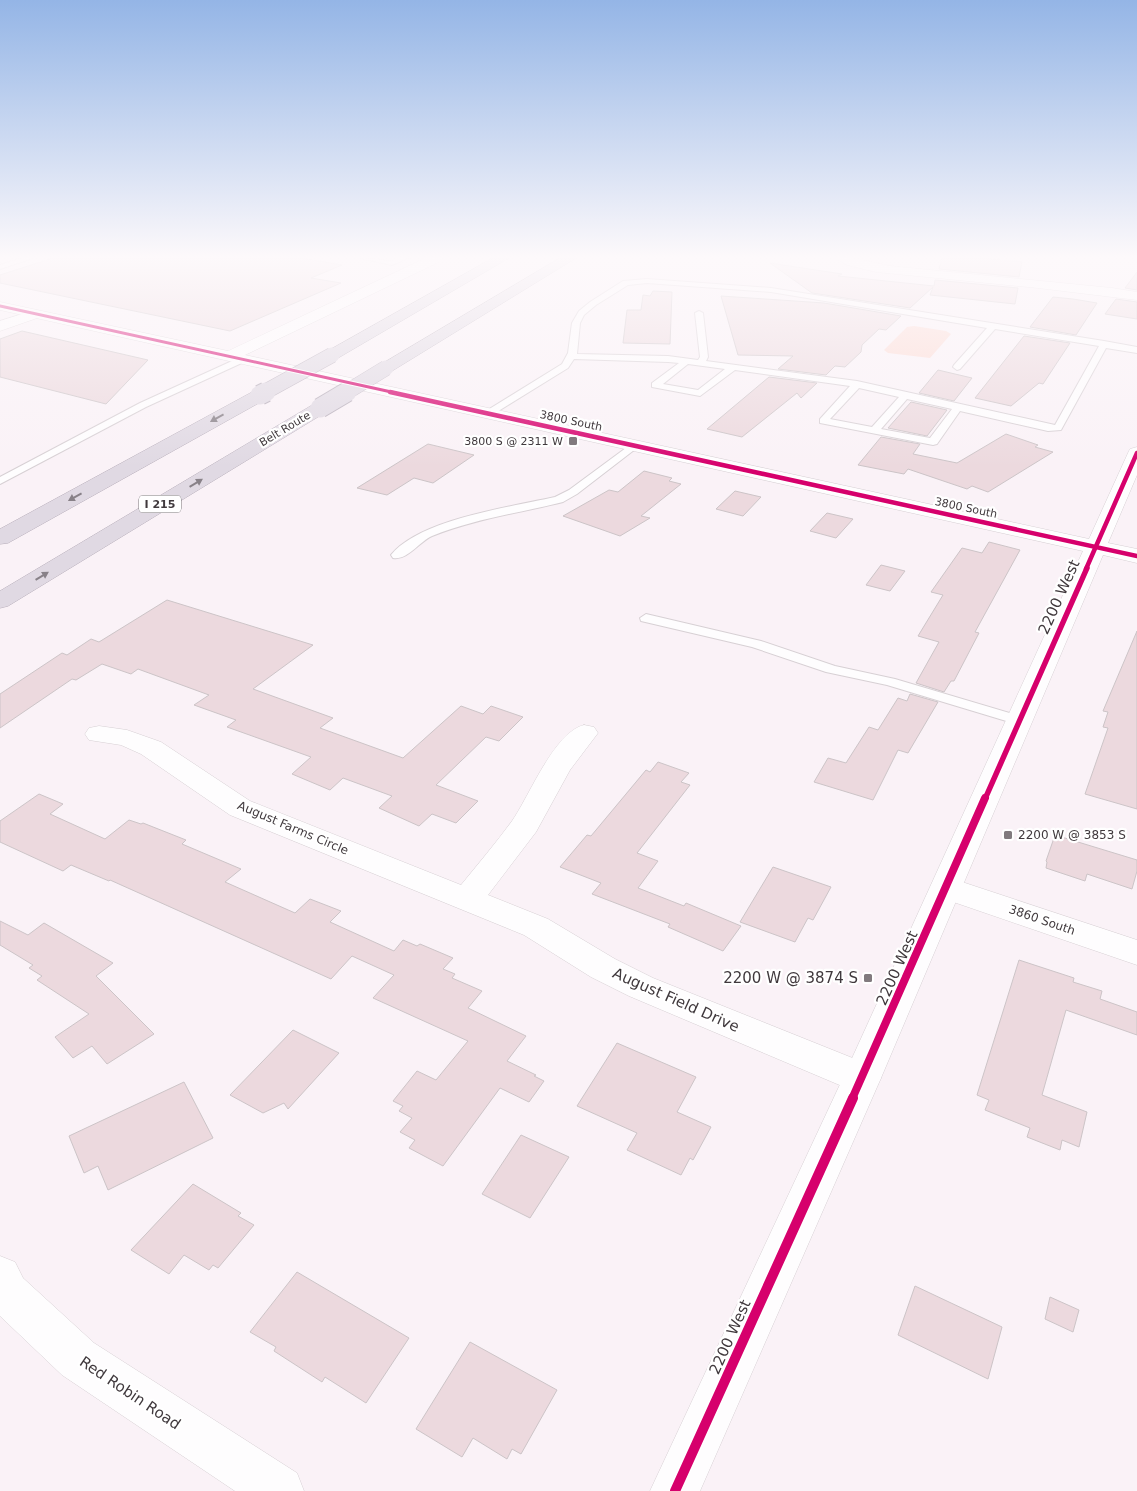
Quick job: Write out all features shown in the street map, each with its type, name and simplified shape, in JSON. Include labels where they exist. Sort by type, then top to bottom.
[{"type":"highway","points":[[0,538],[380,328]]},
{"type":"highway","name":"Belt Route","points":[[0,601],[453,328]]},
{"type":"street","name":"3800 South","points":[[97,328],[1137,556]]},
{"type":"street","points":[[236,358],[297,328]]},
{"type":"street","name":"2200 West","points":[[675,1491],[947,888],[1018,720],[1137,453]]},
{"type":"street","points":[[468,899],[525,825],[557,767],[584,733]]},
{"type":"street","name":"August Farms Circle","points":[[99,734],[128,738],[151,748],[234,804],[267,820],[468,899]]},
{"type":"street","name":"3860 South","points":[[947,888],[1137,952]]},
{"type":"street","name":"August Field Drive","points":[[468,899],[536,926],[603,968],[641,987],[862,1078]]},
{"type":"street","name":"Red Robin Road","points":[[0,1276],[7,1293],[78,1359],[278,1491]]},
{"type":"lane","points":[[489,413],[565,366],[572,356],[576,328]]},
{"type":"lane","points":[[701,328],[704,357],[701,364]]},
{"type":"lane","points":[[957,366],[991,328]]},
{"type":"lane","points":[[1002,328],[1137,350]]},
{"type":"lane","points":[[572,356],[668,359],[857,384],[1048,428],[1058,428],[1104,344]]},
{"type":"lane","points":[[0,481],[236,358]]},
{"type":"lane","points":[[687,361],[655,385],[700,393],[732,368]]},
{"type":"lane","points":[[857,384],[823,421],[933,442],[958,407]]},
{"type":"lane","points":[[874,431],[905,395]]},
{"type":"lane","points":[[397,555],[425,535],[461,522],[559,500],[573,492],[634,445]]},
{"type":"lane","points":[[646,618],[756,644],[831,669],[890,682],[1018,720]]},
{"type":"shaded area","points":[[906,328],[924,328],[946,331],[951,334],[930,358],[888,353],[884,350]]},
{"type":"building","points":[[214,328],[238,328],[230,331]]},
{"type":"building","points":[[625,328],[671,328],[670,344],[623,343]]},
{"type":"building","points":[[730,328],[889,328],[886,330],[879,329],[862,345],[861,352],[845,367],[835,366],[826,375],[778,369],[793,356],[738,355]]},
{"type":"building","points":[[1033,328],[1081,328],[1076,335]]},
{"type":"building","points":[[22,331],[148,360],[106,404],[0,377],[0,339]]},
{"type":"building","points":[[1024,336],[1070,343],[1043,384],[1039,383],[1011,406],[975,398]]},
{"type":"building","points":[[938,370],[972,378],[954,401],[919,393]]},
{"type":"building","points":[[769,377],[817,383],[801,398],[797,393],[742,437],[707,429]]},
{"type":"building","points":[[911,402],[947,410],[927,436],[888,428]]},
{"type":"building","points":[[1006,434],[1038,445],[1035,447],[1053,452],[988,492],[972,486],[967,489],[908,469],[904,474],[858,465],[881,437],[920,444],[913,454],[957,463]]},
{"type":"building","points":[[428,444],[474,455],[433,483],[414,478],[387,495],[357,488]]},
{"type":"building","points":[[644,471],[672,478],[669,481],[681,484],[641,516],[650,518],[620,536],[563,516],[609,490],[618,492]]},
{"type":"building","points":[[735,491],[761,497],[743,516],[716,509]]},
{"type":"building","points":[[827,513],[853,519],[836,538],[810,531]]},
{"type":"building","points":[[989,542],[1020,550],[975,632],[979,633],[954,681],[951,681],[944,692],[916,683],[939,642],[918,636],[943,595],[931,592],[962,548],[982,553]]},
{"type":"building","points":[[881,565],[905,571],[890,591],[866,585]]},
{"type":"building","points":[[167,600],[313,645],[253,689],[333,718],[320,728],[403,758],[461,706],[483,714],[491,706],[523,717],[499,741],[486,737],[436,785],[478,801],[456,823],[432,814],[419,826],[379,808],[392,796],[343,778],[330,790],[292,774],[311,757],[227,727],[236,720],[194,705],[209,695],[138,669],[131,674],[102,664],[76,680],[72,679],[0,728],[0,694],[62,653],[67,655],[91,639],[99,642]]},
{"type":"building","points":[[1137,631],[1137,809],[1085,794],[1108,728],[1103,727],[1108,712],[1103,711]]},
{"type":"building","points":[[910,694],[938,702],[908,753],[898,750],[873,800],[814,782],[828,758],[846,763],[869,727],[878,730],[898,698],[907,701]]},
{"type":"building","points":[[658,762],[689,773],[681,782],[690,785],[637,853],[658,861],[638,888],[684,906],[686,903],[741,926],[723,951],[668,927],[670,924],[592,894],[601,883],[560,867],[587,835],[591,836],[646,770],[650,772]]},
{"type":"building","points":[[39,794],[63,804],[50,814],[105,839],[129,820],[143,823],[186,840],[182,844],[241,869],[225,882],[295,913],[310,899],[341,911],[330,922],[394,951],[403,940],[417,946],[420,944],[453,958],[443,969],[455,974],[452,978],[482,991],[468,1008],[526,1036],[507,1061],[544,1081],[529,1102],[500,1088],[443,1166],[409,1148],[415,1140],[400,1132],[412,1118],[399,1111],[403,1106],[393,1101],[417,1071],[436,1080],[468,1041],[373,998],[394,975],[352,956],[331,979],[110,880],[71,865],[63,871],[0,842],[0,821]]},
{"type":"building","points":[[1055,835],[1137,860],[1137,871],[1132,889],[1087,874],[1085,881],[1046,868],[1046,861]]},
{"type":"building","points":[[773,867],[831,887],[813,920],[808,918],[795,942],[740,922]]},
{"type":"building","points":[[0,921],[28,935],[44,923],[113,963],[96,976],[154,1034],[107,1064],[92,1046],[73,1058],[55,1037],[89,1014],[37,980],[42,976],[29,968],[33,965],[0,945]]},
{"type":"building","points":[[1019,960],[1074,978],[1073,982],[1102,991],[1100,999],[1137,1012],[1137,1035],[1066,1010],[1042,1095],[1087,1112],[1079,1147],[1062,1140],[1060,1150],[1027,1137],[1030,1128],[985,1110],[989,1100],[977,1095]]},
{"type":"building","points":[[293,1030],[339,1053],[288,1109],[284,1103],[263,1113],[230,1095]]},
{"type":"building","points":[[617,1043],[696,1077],[677,1112],[711,1127],[693,1160],[690,1158],[681,1175],[627,1150],[637,1133],[577,1106]]},
{"type":"building","points":[[184,1082],[213,1138],[108,1190],[98,1166],[84,1173],[69,1136]]},
{"type":"building","points":[[521,1135],[569,1157],[530,1218],[482,1194]]},
{"type":"building","points":[[193,1184],[241,1213],[238,1216],[254,1225],[218,1268],[213,1265],[209,1270],[184,1255],[169,1274],[131,1250]]},
{"type":"building","points":[[297,1272],[409,1338],[366,1403],[325,1377],[322,1382],[274,1351],[276,1347],[250,1332]]},
{"type":"building","points":[[915,1286],[1002,1327],[988,1379],[898,1335]]},
{"type":"building","points":[[1050,1297],[1079,1310],[1073,1332],[1045,1319]]},
{"type":"building","points":[[470,1342],[557,1390],[521,1454],[512,1449],[507,1459],[473,1438],[462,1457],[416,1429]]},
{"type":"cycle path","points":[[98,328],[1137,556]]},
{"type":"cycle path","points":[[675,1491],[862,1078],[1137,453]]},
{"type":"place","name":"3800 S @ 2311 W","points":[[573,441]]},
{"type":"place","name":"2200 W @ 3853 S","points":[[1008,835]]},
{"type":"place","name":"2200 W @ 3874 S","points":[[868,978]]}]
